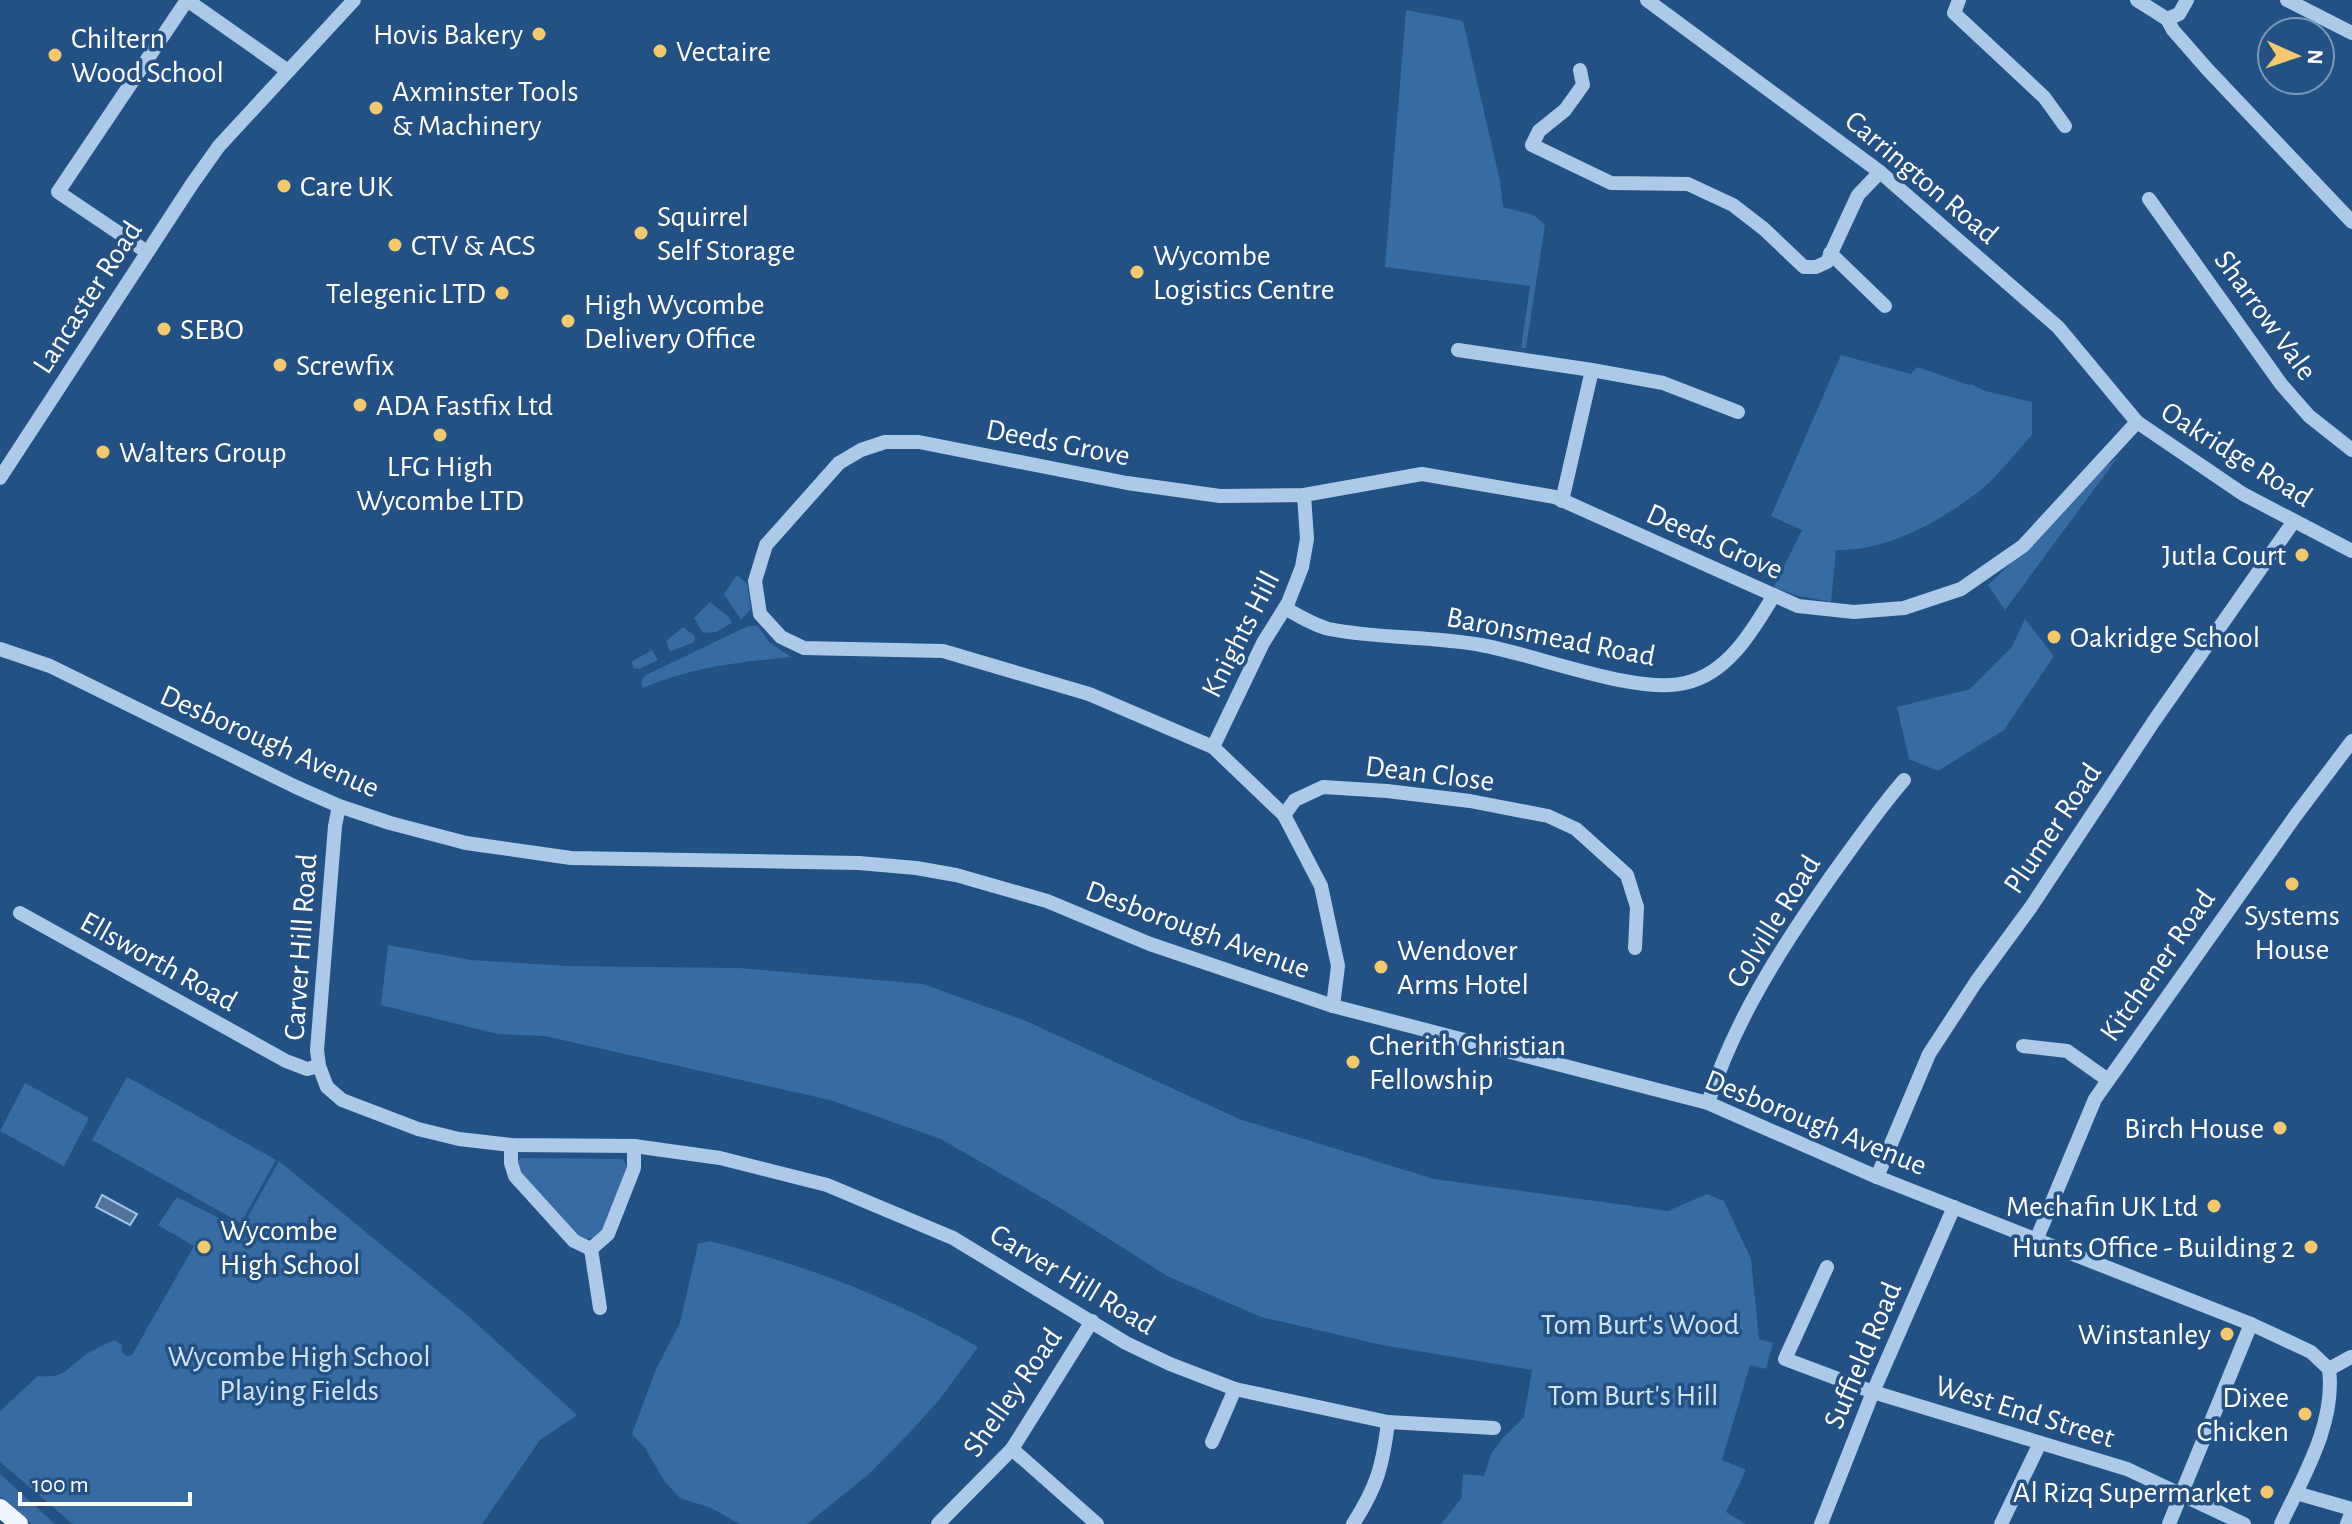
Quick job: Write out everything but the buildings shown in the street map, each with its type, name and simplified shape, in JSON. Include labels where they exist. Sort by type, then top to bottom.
[{"type":"main road","points":[[0,1508],[19,1524]]},
{"type":"street","points":[[147,252],[58,192],[187,0],[288,71]]},
{"type":"street","name":"Lancaster Road","points":[[0,478],[219,146],[354,0]]},
{"type":"street","name":"Carrington Road","points":[[1647,0],[1880,172],[2058,327],[2137,422]]},
{"type":"street","points":[[1959,0],[1954,13],[2044,97],[2065,126]]},
{"type":"street","points":[[2137,0],[2167,19],[2208,70],[2352,222]]},
{"type":"street","points":[[2167,19],[2179,14],[2187,0]]},
{"type":"street","points":[[2287,0],[2352,33]]},
{"type":"street","points":[[1580,70],[1583,85],[1565,110],[1539,131],[1532,145],[1611,183],[1688,184],[1733,205],[1804,267],[1816,267],[1827,262],[1858,195],[1880,172]]},
{"type":"street","name":"Sharrow Vale","points":[[2149,199],[2281,384],[2309,416],[2352,450]]},
{"type":"street","points":[[1830,253],[1885,306]]},
{"type":"street","points":[[1458,350],[1663,383],[1738,412]]},
{"type":"street","points":[[1562,501],[1592,370]]},
{"type":"street","name":"Oakridge Road","points":[[2137,422],[2243,494],[2352,551]]},
{"type":"street","name":"Deeds Grove","points":[[1333,1006],[1338,966],[1321,886],[1284,815],[1213,747],[1089,694],[943,651],[804,648],[781,637],[760,614],[755,581],[766,545],[839,463],[861,450],[885,442],[919,442],[1127,483],[1220,496],[1304,495],[1422,474],[1562,501],[1798,606],[1854,612],[1904,608],[1961,589],[2023,546],[2137,422]]},
{"type":"street","name":"Knights Hill","points":[[1213,747],[1263,643],[1285,608],[1302,567],[1307,539],[1304,495]]},
{"type":"street","name":"Plumer Road","points":[[1877,1177],[1929,1054],[2154,721],[2294,521]]},
{"type":"street","name":"Baronsmead Road","points":[[1285,608],[1325,628],[1485,645],[1618,679],[1660,685],[1686,683],[1732,655],[1750,635],[1774,595]]},
{"type":"street","name":"Desborough Avenue","points":[[0,649],[50,666],[296,787],[390,823],[466,843],[571,858],[859,863],[956,875],[1047,901],[1150,944],[1333,1006],[1708,1103],[1877,1177],[2251,1324],[2311,1352],[2329,1369]]},
{"type":"street","name":"Kitchener Road","points":[[2037,1238],[2095,1099],[2352,741]]},
{"type":"street","name":"Colville Road","points":[[1708,1103],[1716,1078],[1750,1005],[1786,941],[1880,808],[1904,780]]},
{"type":"street","name":"Dean Close","points":[[1284,815],[1295,800],[1323,787],[1470,801],[1548,816],[1576,829],[1627,875],[1637,907],[1635,948]]},
{"type":"street","name":"Carver Hill Road","points":[[339,806],[318,1036],[319,1066],[327,1087],[342,1100],[418,1129],[459,1139],[511,1145],[634,1146],[720,1158],[827,1185],[953,1238],[1126,1343],[1235,1389],[1388,1422],[1494,1428]]},
{"type":"street","name":"Ellsworth Road","points":[[20,913],[286,1061],[307,1069],[319,1066]]},
{"type":"street","points":[[2023,1046],[2067,1051],[2108,1080]]},
{"type":"street","points":[[511,1145],[515,1176],[574,1241],[591,1249]]},
{"type":"street","points":[[591,1249],[608,1234],[634,1168],[634,1146]]},
{"type":"street","name":"Suffield Road","points":[[1821,1524],[1873,1392],[1954,1207]]},
{"type":"street","points":[[591,1249],[600,1308]]},
{"type":"street","name":"West End Street","points":[[1827,1267],[1785,1359],[1873,1392],[2127,1469],[2182,1492],[2244,1524]]},
{"type":"street","name":"Shelley Road","points":[[938,1524],[1012,1449],[1092,1321]]},
{"type":"street","points":[[2169,1524],[2251,1324]]},
{"type":"street","points":[[2281,1524],[2315,1453],[2331,1387],[2329,1369],[2352,1356]]},
{"type":"street","points":[[1212,1442],[1235,1389]]},
{"type":"street","points":[[1353,1524],[1372,1495],[1384,1459],[1388,1422]]},
{"type":"street","points":[[2001,1524],[2040,1443]]},
{"type":"street","points":[[1012,1449],[1097,1524]]},
{"type":"street","points":[[2296,1493],[2352,1510],[2347,1524]]},
{"type":"green space","points":[[1406,10],[1463,21],[1500,181],[1503,207],[1534,215],[1545,225],[1526,348],[1521,348],[1530,286],[1385,267]]},
{"type":"green space","points":[[1841,355],[1911,374],[1917,367],[1985,391],[2032,402],[2032,435],[1984,487],[1945,515],[1911,533],[1874,546],[1836,550],[1831,602],[1794,595],[1774,587],[1802,530],[1771,516]]},
{"type":"green space","points":[[2118,457],[2005,610],[1988,585],[2083,486]]},
{"type":"green space","points":[[737,575],[747,584],[751,609],[741,620],[724,594]]},
{"type":"green space","points":[[710,602],[732,623],[716,632],[703,633],[694,618]]},
{"type":"green space","points":[[2025,619],[2054,656],[2004,730],[1938,771],[1909,759],[1897,707],[1970,689],[2012,647]]},
{"type":"green space","points":[[748,626],[758,626],[769,642],[791,657],[697,670],[643,688],[641,683],[644,676]]},
{"type":"green space","points":[[683,627],[695,636],[694,642],[670,652],[666,641]]},
{"type":"green space","points":[[652,650],[658,660],[639,669],[634,668],[631,662]]},
{"type":"green space","name":"Tom Burt's Wood","points":[[388,945],[471,960],[567,966],[738,968],[923,984],[1026,1021],[1239,1119],[1434,1179],[1668,1211],[1707,1194],[1724,1201],[1751,1259],[1759,1339],[1773,1343],[1766,1369],[1750,1365],[1722,1460],[1746,1470],[1726,1512],[1746,1524],[1441,1524],[1461,1499],[1463,1474],[1484,1476],[1491,1454],[1524,1417],[1532,1370],[1382,1345],[1261,1317],[1167,1276],[1065,1211],[941,1139],[830,1100],[545,1036],[498,1034],[381,1005]]},
{"type":"green space","points":[[127,1077],[276,1160],[241,1223],[92,1140]]},
{"type":"green space","points":[[25,1083],[89,1118],[64,1166],[0,1131]]},
{"type":"green space","points":[[521,1158],[623,1159],[627,1167],[600,1237],[581,1240],[520,1174],[518,1161]]},
{"type":"green space","name":"Wycombe High School Playing Fields","points":[[279,1161],[466,1314],[577,1415],[540,1440],[482,1524],[73,1524],[0,1462],[0,1411],[38,1376],[59,1375],[87,1354],[114,1340],[122,1345],[126,1356],[132,1355],[194,1246],[158,1225],[177,1197],[241,1229]]},
{"type":"green space","points":[[710,1241],[780,1261],[881,1298],[978,1347],[913,1429],[869,1474],[807,1524],[740,1524],[711,1508],[680,1498],[632,1434],[656,1369],[680,1323],[698,1244]]},
{"type":"green space","points":[[0,1474],[55,1524],[32,1524],[0,1497]]},
{"type":"shaded area","points":[[102,1195],[137,1214],[130,1225],[96,1207]]},
{"type":"place","name":"Hovis Bakery","points":[[539,34]]},
{"type":"place","name":"Vectaire","points":[[660,51]]},
{"type":"place","name":"Chiltern Wood School","points":[[55,55]]},
{"type":"place","name":"Axminster Tools & Machinery","points":[[376,108]]},
{"type":"place","name":"Care UK","points":[[284,186]]},
{"type":"place","name":"Squirrel Self Storage","points":[[641,233]]},
{"type":"place","name":"CTV & ACS","points":[[395,245]]},
{"type":"place","name":"Wycombe Logistics Centre","points":[[1137,272]]},
{"type":"place","name":"Telegenic LTD","points":[[502,293]]},
{"type":"place","name":"High Wycombe Delivery Office","points":[[568,321]]},
{"type":"place","name":"SEBO","points":[[164,329]]},
{"type":"place","name":"Screwfix","points":[[280,365]]},
{"type":"place","name":"ADA Fastfix Ltd","points":[[360,405]]},
{"type":"place","name":"LFG High Wycombe LTD","points":[[440,435]]},
{"type":"place","name":"Walters Group","points":[[103,452]]},
{"type":"place","name":"Jutla Court","points":[[2302,555]]},
{"type":"place","name":"Oakridge School","points":[[2054,637]]},
{"type":"place","name":"Systems House","points":[[2292,884]]},
{"type":"place","name":"Wendover Arms Hotel","points":[[1381,967]]},
{"type":"place","name":"Cherith Christian Fellowship","points":[[1353,1062]]},
{"type":"place","name":"Birch House","points":[[2280,1128]]},
{"type":"place","name":"Mechafin UK Ltd","points":[[2214,1206]]},
{"type":"place","name":"Wycombe High School","points":[[204,1247]]},
{"type":"place","name":"Hunts Office - Building 2","points":[[2311,1247]]},
{"type":"place","name":"Winstanley","points":[[2227,1334]]},
{"type":"place","name":"Dixee Chicken","points":[[2305,1414]]},
{"type":"place","name":"Al Rizq Supermarket","points":[[2267,1492]]},
{"type":"park label","name":"Tom Burt's Hill","points":[[1633,1395]]}]
